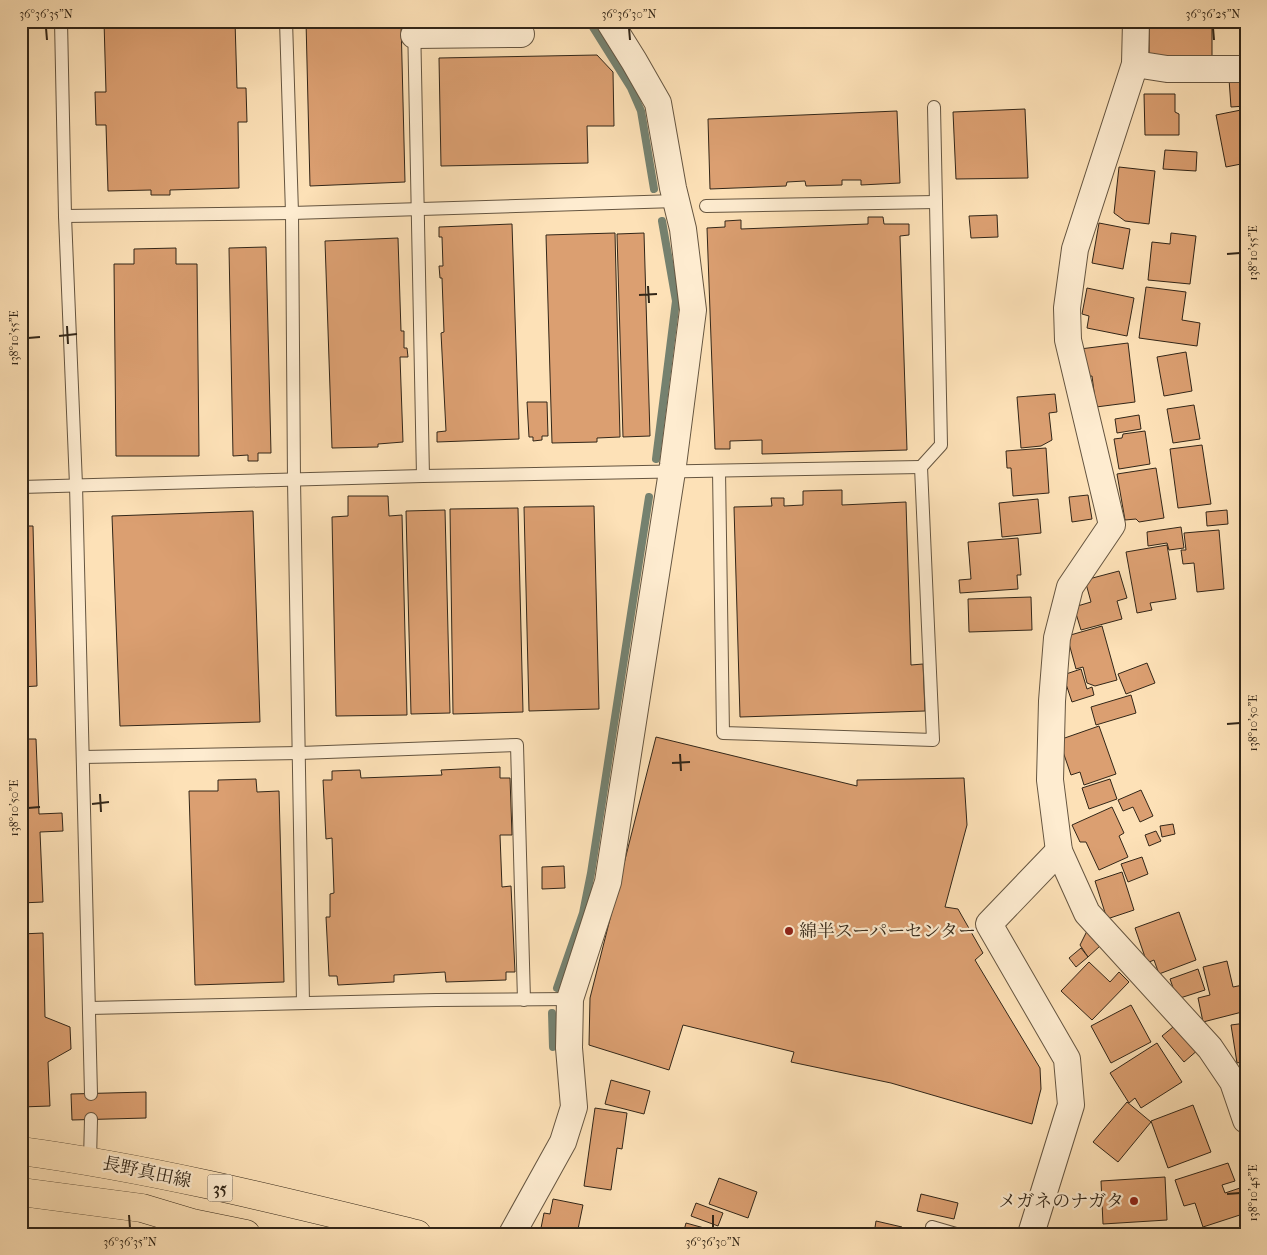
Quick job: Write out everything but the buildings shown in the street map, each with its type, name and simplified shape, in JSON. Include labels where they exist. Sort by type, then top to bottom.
[{"type":"main road","name":"長野真田線","points":[[21,1151],[90,1160],[290,1202],[417,1234]]},
{"type":"main road","name":"長野真田線","points":[[21,1192],[142,1208],[191,1228],[246,1234]]},
{"type":"street","points":[[512,1234],[563,1142],[574,1107],[569,1048],[570,1000],[608,882],[672,472],[693,310],[683,229],[658,103],[609,21]]},
{"type":"street","points":[[1136,21],[1135,64],[1076,248],[1067,308],[1068,340],[1112,525],[1070,587],[1056,638],[1050,780],[1059,851],[1087,913],[1210,1048],[1233,1082],[1246,1120]]},
{"type":"street","points":[[414,28],[521,34]]},
{"type":"street","points":[[1135,64],[1168,69],[1246,69]]},
{"type":"street","points":[[1031,1234],[1071,1105],[1067,1059],[989,924],[1059,851]]},
{"type":"lane","points":[[61,21],[76,485],[91,1094]]},
{"type":"lane","points":[[286,21],[292,213],[294,480],[303,1003]]},
{"type":"lane","points":[[414,28],[423,476]]},
{"type":"lane","points":[[720,471],[724,733],[933,740],[921,467],[941,445],[934,107]]},
{"type":"lane","points":[[66,216],[419,210],[676,201]]},
{"type":"lane","points":[[706,206],[936,202]]},
{"type":"lane","points":[[21,487],[423,476],[921,467]]},
{"type":"lane","points":[[83,757],[300,753],[517,745],[524,1000]]},
{"type":"lane","points":[[89,1008],[570,1000]]},
{"type":"lane","points":[[90,1160],[91,1119]]},
{"type":"lane","points":[[931,1234],[932,1227],[956,1234]]},
{"type":"waterway","points":[[589,21],[631,88],[641,111],[654,189]]},
{"type":"waterway","points":[[656,459],[676,301],[662,221]]},
{"type":"waterway","points":[[557,988],[583,913],[591,873],[649,497]]},
{"type":"waterway","points":[[552,1013],[553,1047]]},
{"type":"place","name":"綿半スーパーセンター","points":[[789,931]]},
{"type":"place","name":"メガネのナガタ","points":[[1134,1201]]}]
